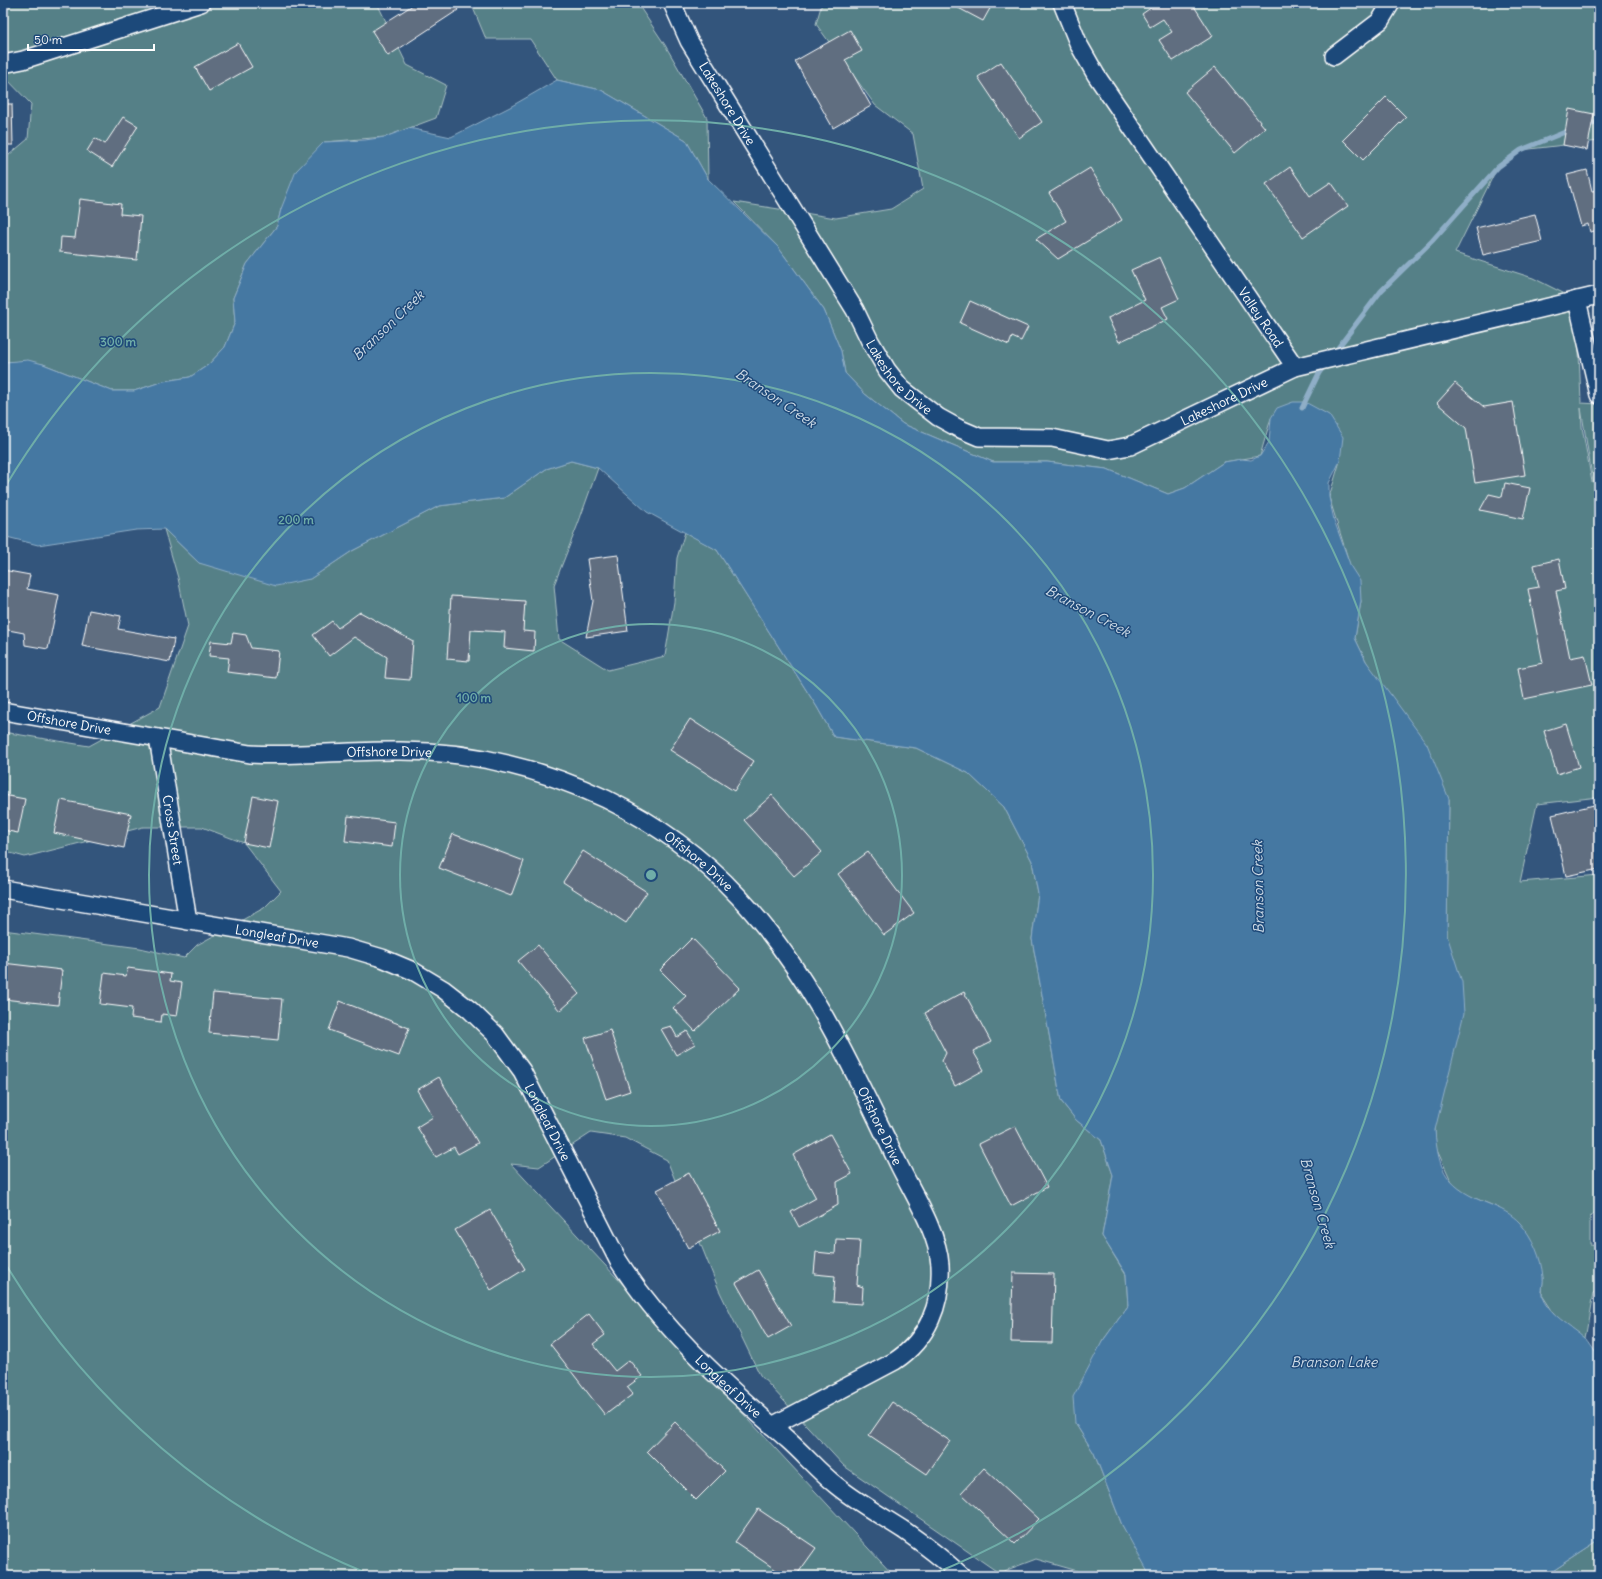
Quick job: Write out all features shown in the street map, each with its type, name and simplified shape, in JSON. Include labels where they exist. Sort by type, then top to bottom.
[{"type":"street","points":[[3,64],[30,57],[201,3]]},
{"type":"street","name":"Lakeshore Drive","points":[[672,3],[690,41],[855,310],[870,341],[888,370],[902,389],[938,417],[979,437],[1052,438],[1108,450],[1119,449],[1144,441],[1295,367]]},
{"type":"street","name":"Valley Road","points":[[1062,3],[1079,45],[1096,75],[1295,367]]},
{"type":"street","points":[[1334,56],[1380,20],[1391,3]]},
{"type":"street","points":[[1295,367],[1599,295]]},
{"type":"street","points":[[1577,300],[1599,395]]},
{"type":"street","name":"Offshore Drive","points":[[3,711],[250,754],[285,756],[420,751],[479,758],[513,765],[578,787],[609,801],[650,823],[705,864],[738,896],[768,931],[796,967],[820,1006],[930,1230],[940,1262],[940,1285],[936,1308],[932,1319],[913,1347],[895,1361],[772,1426]]},
{"type":"street","name":"Cross Street","points":[[158,738],[188,921]]},
{"type":"street","name":"Longleaf Drive","points":[[3,889],[348,948],[382,958],[413,971],[437,985],[470,1010],[495,1034],[522,1070],[618,1260],[636,1289],[658,1316],[706,1366],[836,1486],[932,1551],[962,1576]]},
{"type":"green space","points":[[3,3],[377,3],[407,65],[446,85],[436,118],[385,137],[324,142],[281,209],[277,226],[247,264],[233,298],[235,322],[225,347],[208,365],[190,377],[164,381],[134,391],[112,391],[43,364],[6,362],[3,358],[3,160],[28,139],[31,104],[3,75]]},
{"type":"green space","points":[[471,3],[637,3],[665,45],[707,118],[708,179],[686,140],[601,90],[557,80],[530,39],[486,39]]},
{"type":"green space","points":[[822,3],[1599,3],[1599,141],[1521,150],[1498,166],[1455,253],[1533,278],[1577,300],[1581,403],[1599,404],[1599,496],[1595,498],[1599,519],[1599,797],[1537,804],[1520,882],[1599,875],[1599,1210],[1590,1217],[1590,1245],[1599,1246],[1599,1290],[1593,1293],[1585,1338],[1557,1318],[1542,1295],[1543,1278],[1499,1208],[1467,1195],[1453,1185],[1436,1148],[1435,1130],[1447,935],[1449,799],[1366,661],[1355,638],[1361,601],[1329,497],[1340,461],[1271,418],[1260,456],[1224,462],[1185,488],[1168,494],[1107,469],[1047,462],[993,462],[903,424],[865,394],[845,373],[841,351],[824,310],[778,247],[734,202],[836,218],[891,209],[923,189],[913,134],[875,105],[816,24]],"holes":[[[1581,408],[1593,482],[1582,427]]]},
{"type":"green space","points":[[571,461],[598,468],[554,585],[559,639],[608,670],[665,656],[674,602],[677,558],[685,532],[717,550],[817,707],[834,737],[916,748],[968,773],[1004,807],[1032,861],[1038,894],[1032,939],[1061,1101],[1076,1120],[1101,1140],[1113,1175],[1102,1236],[1126,1275],[1128,1306],[1102,1342],[1075,1423],[1094,1453],[1122,1525],[1155,1576],[1095,1576],[1036,1559],[999,1573],[844,1466],[760,1375],[719,1290],[667,1160],[625,1138],[591,1133],[539,1167],[511,1164],[894,1576],[3,1576],[3,930],[140,948],[184,958],[197,945],[264,908],[281,891],[244,843],[202,827],[143,827],[25,857],[3,851],[3,732],[89,746],[160,707],[188,626],[178,578],[164,529],[199,563],[310,579],[352,551],[439,506],[504,498],[546,469]]},
{"type":"green space","points":[[1599,1540],[1599,1576],[1544,1576]]},
{"type":"water","name":"Branson Lake","points":[[557,80],[601,90],[686,140],[708,179],[778,247],[824,310],[841,351],[845,373],[865,394],[903,424],[993,462],[1047,462],[1107,469],[1168,494],[1185,488],[1224,462],[1242,459],[1251,460],[1260,456],[1269,442],[1271,418],[1277,408],[1293,402],[1305,402],[1329,415],[1343,437],[1340,461],[1329,483],[1329,497],[1334,520],[1351,567],[1360,581],[1361,601],[1355,638],[1366,661],[1427,744],[1449,799],[1447,935],[1462,982],[1464,1013],[1435,1130],[1436,1145],[1443,1168],[1455,1185],[1475,1198],[1497,1207],[1520,1223],[1529,1235],[1538,1255],[1543,1277],[1542,1295],[1546,1303],[1555,1315],[1589,1342],[1599,1357],[1599,1540],[1544,1576],[1150,1576],[1122,1525],[1094,1453],[1075,1423],[1073,1397],[1102,1342],[1128,1306],[1126,1274],[1102,1236],[1113,1175],[1101,1140],[1076,1120],[1061,1101],[1032,939],[1038,894],[1032,861],[1004,807],[968,773],[916,748],[834,737],[817,707],[717,550],[647,512],[598,468],[571,461],[546,469],[504,498],[439,506],[352,551],[310,579],[276,586],[199,563],[164,529],[136,530],[38,545],[3,536],[3,360],[6,362],[28,360],[43,364],[112,391],[134,391],[164,381],[190,377],[208,365],[225,347],[235,322],[233,298],[247,264],[277,226],[281,209],[296,171],[324,142],[365,140],[385,137],[409,128],[451,137],[510,107]]},
{"type":"building","points":[[416,3],[453,3],[458,10],[388,56],[372,31]]},
{"type":"building","points":[[949,3],[993,3],[983,21]]},
{"type":"building","points":[[1149,3],[1192,3],[1213,36],[1173,61],[1159,40],[1172,32],[1163,19],[1150,27],[1142,14],[1152,7]]},
{"type":"building","points":[[850,30],[862,51],[845,60],[871,106],[833,128],[795,61]]},
{"type":"building","points":[[238,43],[252,67],[209,91],[195,67]]},
{"type":"building","points":[[1001,62],[1042,122],[1019,138],[978,77]]},
{"type":"building","points":[[1215,67],[1265,128],[1235,153],[1185,92]]},
{"type":"building","points":[[1386,97],[1406,117],[1363,160],[1343,140]]},
{"type":"building","points":[[3,104],[12,104],[13,145],[3,145]]},
{"type":"building","points":[[1569,109],[1594,114],[1587,150],[1563,145]]},
{"type":"building","points":[[123,117],[138,126],[112,167],[87,151],[95,138],[105,144]]},
{"type":"building","points":[[1290,167],[1310,196],[1331,182],[1348,206],[1303,237],[1266,184]]},
{"type":"building","points":[[1090,168],[1122,220],[1058,259],[1036,239],[1066,221],[1049,193]]},
{"type":"building","points":[[1587,170],[1592,191],[1599,190],[1599,230],[1590,232],[1588,224],[1581,226],[1567,175]]},
{"type":"building","points":[[80,199],[121,204],[120,214],[141,216],[137,260],[60,252],[61,237],[75,238]]},
{"type":"building","points":[[1535,214],[1542,241],[1483,255],[1476,228]]},
{"type":"building","points":[[1160,257],[1179,299],[1162,307],[1168,319],[1119,342],[1108,318],[1145,300],[1131,270]]},
{"type":"building","points":[[970,301],[1028,327],[1021,341],[1012,337],[1009,345],[960,323]]},
{"type":"building","points":[[1455,383],[1484,407],[1513,402],[1525,475],[1475,483],[1466,428],[1437,403]]},
{"type":"building","points":[[1505,483],[1530,488],[1523,519],[1480,510],[1489,494],[1502,497]]},
{"type":"building","points":[[618,555],[628,631],[586,637],[593,601],[587,559]]},
{"type":"building","points":[[1559,559],[1565,589],[1556,591],[1570,658],[1585,655],[1592,685],[1524,699],[1518,668],[1543,663],[1528,589],[1539,587],[1534,565]]},
{"type":"building","points":[[3,570],[30,575],[27,589],[59,595],[48,649],[25,645],[24,633],[3,629]]},
{"type":"building","points":[[451,596],[525,601],[523,631],[535,632],[534,651],[504,648],[505,632],[471,630],[469,661],[447,659]]},
{"type":"building","points":[[89,610],[121,616],[118,629],[174,639],[170,662],[82,646]]},
{"type":"building","points":[[360,612],[413,641],[410,680],[385,678],[387,657],[354,637],[329,656],[313,635],[332,621],[338,628]]},
{"type":"building","points":[[233,633],[246,635],[251,648],[279,651],[276,678],[227,672],[229,658],[209,656],[211,641],[231,643]]},
{"type":"building","points":[[690,719],[754,761],[734,791],[670,750]]},
{"type":"building","points":[[1566,724],[1579,767],[1557,774],[1544,731]]},
{"type":"building","points":[[3,795],[25,799],[18,833],[3,830]]},
{"type":"building","points":[[772,795],[822,852],[794,876],[744,820]]},
{"type":"building","points":[[253,796],[278,801],[269,848],[244,843]]},
{"type":"building","points":[[61,800],[131,814],[124,848],[54,833]]},
{"type":"building","points":[[1594,805],[1599,828],[1599,869],[1566,876],[1552,815]]},
{"type":"building","points":[[348,816],[395,822],[392,847],[345,841]]},
{"type":"building","points":[[453,834],[524,861],[511,896],[439,868]]},
{"type":"building","points":[[583,851],[647,892],[626,923],[563,882]]},
{"type":"building","points":[[868,852],[914,913],[884,935],[838,874]]},
{"type":"building","points":[[692,938],[740,988],[695,1031],[673,1008],[686,996],[660,970]]},
{"type":"building","points":[[538,945],[579,994],[560,1011],[518,961]]},
{"type":"building","points":[[3,963],[62,970],[58,1005],[3,999]]},
{"type":"building","points":[[128,968],[171,974],[170,981],[182,983],[177,1016],[162,1014],[161,1022],[131,1018],[132,1008],[100,1004],[104,973],[126,976]]},
{"type":"building","points":[[964,992],[991,1042],[973,1051],[984,1070],[955,1086],[942,1061],[946,1053],[925,1013]]},
{"type":"building","points":[[213,993],[282,999],[278,1040],[209,1033]]},
{"type":"building","points":[[340,1001],[409,1028],[399,1056],[329,1030]]},
{"type":"building","points":[[671,1026],[677,1037],[687,1031],[695,1044],[676,1055],[661,1029]]},
{"type":"building","points":[[610,1030],[630,1091],[606,1099],[585,1038]]},
{"type":"building","points":[[439,1077],[478,1143],[458,1154],[454,1147],[436,1157],[417,1127],[433,1117],[417,1090]]},
{"type":"building","points":[[1015,1126],[1047,1187],[1011,1206],[979,1144]]},
{"type":"building","points":[[830,1134],[852,1174],[837,1182],[838,1205],[799,1227],[791,1212],[816,1198],[793,1155]]},
{"type":"building","points":[[689,1173],[720,1231],[688,1248],[657,1190]]},
{"type":"building","points":[[490,1210],[525,1269],[491,1290],[455,1230]]},
{"type":"building","points":[[836,1239],[860,1240],[857,1285],[863,1287],[862,1304],[833,1302],[835,1276],[814,1274],[816,1252],[835,1254]]},
{"type":"building","points":[[758,1270],[791,1326],[768,1339],[736,1283]]},
{"type":"building","points":[[1013,1273],[1054,1274],[1052,1343],[1011,1342]]},
{"type":"building","points":[[589,1314],[605,1335],[593,1344],[615,1371],[629,1360],[642,1376],[627,1387],[633,1394],[605,1415],[550,1344]]},
{"type":"building","points":[[892,1402],[950,1441],[927,1474],[869,1435]]},
{"type":"building","points":[[675,1422],[725,1471],[696,1500],[647,1451]]},
{"type":"building","points":[[984,1468],[1039,1519],[1015,1544],[961,1493]]},
{"type":"building","points":[[758,1509],[816,1548],[796,1576],[785,1576],[735,1542]]},
{"type":"waterway","points":[[1585,126],[1599,122]]},
{"type":"waterway","points":[[1334,353],[1381,291],[1432,241],[1498,167],[1521,150],[1570,130]]},
{"type":"waterway","points":[[1302,408],[1324,366]]},
{"type":"water label","name":"Branson Creek","points":[[388,325]]},
{"type":"water label","name":"Branson Creek","points":[[776,398]]},
{"type":"water label","name":"Branson Creek","points":[[1088,611]]},
{"type":"water label","name":"Branson Creek","points":[[1258,887]]},
{"type":"water label","name":"Branson Creek","points":[[1318,1203]]}]
